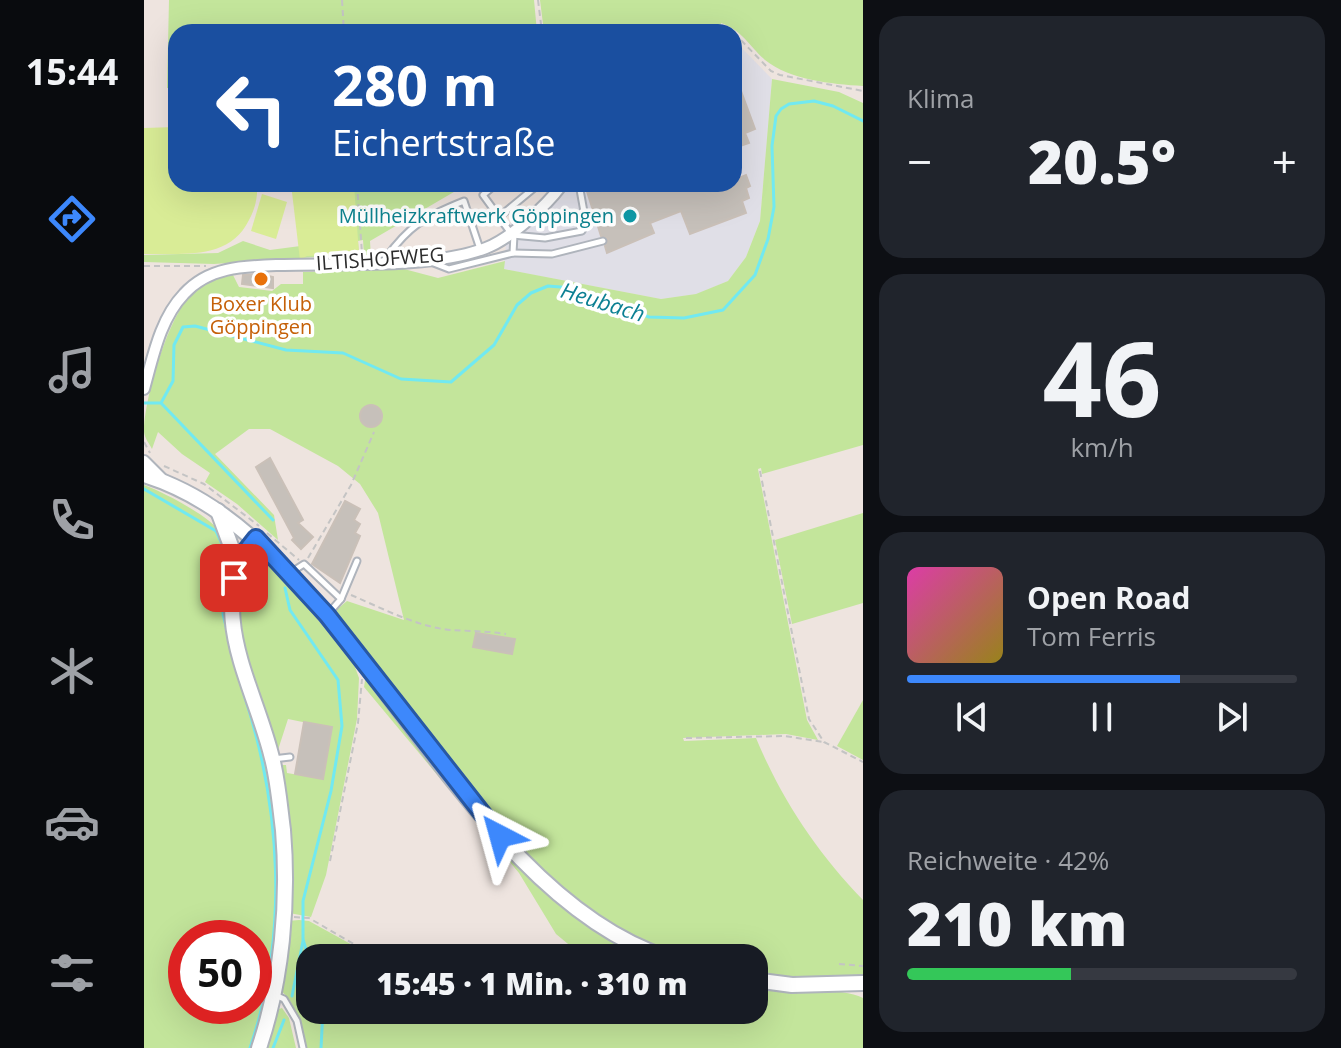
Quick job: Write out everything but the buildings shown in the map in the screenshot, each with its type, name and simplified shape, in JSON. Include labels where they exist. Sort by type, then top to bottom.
[{"type":"main road","points":[[144,475],[218,511],[256,538],[327,615],[447,770],[534,873],[573,906],[638,944]]},
{"type":"main road","points":[[218,511],[234,554],[234,578]]},
{"type":"main road","points":[[256,538],[241,557],[230,598],[237,649],[272,759],[283,831],[285,888],[273,995],[259,1048]]},
{"type":"main road","points":[[768,982],[792,985],[863,983]]},
{"type":"street","name":"ILTISHOFWEG","points":[[144,388],[161,332],[174,307],[197,281],[223,269],[293,268],[422,259],[481,249],[511,234],[556,192]]},
{"type":"street","points":[[144,461],[165,483]]},
{"type":"lane","points":[[487,192],[483,195],[511,234],[513,253]]},
{"type":"lane","points":[[499,217],[529,192]]},
{"type":"lane","points":[[511,234],[545,238],[582,231],[586,223],[580,192]]},
{"type":"lane","points":[[383,262],[405,231],[438,211],[464,201],[481,249]]},
{"type":"lane","points":[[422,259],[449,269],[513,253],[552,254],[603,241]]},
{"type":"lane","points":[[327,615],[344,596],[357,561]]},
{"type":"lane","points":[[290,574],[304,564],[344,596]]},
{"type":"lane","points":[[272,759],[290,757]]},
{"type":"lane","points":[[273,995],[284,999],[297,1021],[303,1048]]},
{"type":"path","points":[[342,0],[344,24]]},
{"type":"path","points":[[538,0],[541,24]]},
{"type":"path","points":[[742,41],[771,71],[780,75],[863,91]]},
{"type":"path","points":[[358,192],[363,262]]},
{"type":"path","points":[[144,266],[223,269]]},
{"type":"path","points":[[304,564],[351,485],[374,432]]},
{"type":"path","points":[[760,471],[809,719],[824,742]]},
{"type":"path","points":[[344,596],[449,630],[474,629],[506,634]]},
{"type":"path","points":[[330,861],[358,723],[361,658]]},
{"type":"path","points":[[686,738],[785,736],[824,742],[863,762]]},
{"type":"path","points":[[300,917],[309,918],[354,944]]},
{"type":"path","points":[[839,964],[863,966]]},
{"type":"shaded area","points":[[742,48],[772,79],[760,221],[746,257],[728,281],[697,294],[661,299],[503,269],[507,237],[502,230],[550,194],[742,192]]},
{"type":"green space","points":[[169,0],[534,0],[536,24],[168,24]]},
{"type":"green space","points":[[540,0],[863,0],[863,86],[825,82],[775,67],[742,37],[742,24],[543,24]]},
{"type":"green space","points":[[772,79],[839,92],[863,103],[863,445],[762,474],[761,468],[758,469],[807,720],[818,740],[786,734],[683,738],[684,741],[756,738],[777,783],[802,824],[830,863],[863,900],[863,978],[768,978],[768,944],[649,944],[627,935],[577,901],[530,860],[486,812],[444,761],[335,611],[347,601],[404,620],[378,513],[360,484],[338,466],[270,429],[249,429],[215,454],[274,515],[278,540],[237,504],[205,482],[210,473],[182,454],[158,432],[152,449],[144,432],[152,382],[173,324],[189,297],[198,288],[215,280],[233,275],[239,287],[272,291],[281,284],[303,284],[303,272],[404,269],[438,278],[505,261],[504,269],[661,299],[696,294],[728,281],[746,257],[760,221]],"holes":[[[476,633],[514,639],[512,653],[473,647]]]},
{"type":"green space","points":[[168,127],[168,192],[257,192],[251,216],[230,242],[217,249],[189,254],[144,254],[144,128]]},
{"type":"green space","points":[[292,192],[355,192],[359,254],[307,256],[300,260]]},
{"type":"green space","points":[[347,192],[454,192],[370,241],[371,258],[364,256],[363,240],[358,241],[359,254],[214,264],[144,262],[144,255],[218,253],[243,241],[270,250],[308,245]]},
{"type":"green space","points":[[262,194],[287,202],[276,239],[251,231]]},
{"type":"green space","points":[[144,485],[207,519],[225,542],[228,552],[227,617],[261,741],[275,818],[278,857],[272,957],[272,920],[168,920],[168,1024],[259,1024],[253,1048],[144,1048]]},
{"type":"green space","points":[[863,513],[863,603],[792,624],[775,540]]},
{"type":"green space","points":[[256,562],[278,569],[351,656],[359,678],[357,719],[326,875],[311,917],[289,913],[279,765],[286,765],[287,773],[323,779],[332,728],[288,719],[277,753],[242,647],[235,605],[247,566]]},
{"type":"green space","points":[[366,674],[496,841],[525,872],[580,918],[629,944],[568,944],[556,934],[519,873],[364,687]]},
{"type":"green space","points":[[863,700],[863,760],[837,746]]},
{"type":"green space","points":[[288,921],[309,921],[351,944],[296,944],[296,1013],[279,989]]},
{"type":"green space","points":[[768,989],[840,992],[863,998],[863,1048],[306,1048],[300,1024],[768,1024]]},
{"type":"green space","points":[[282,1008],[289,1018],[296,1048],[264,1048],[276,1010]]},
{"type":"waterway","name":"Heubach","points":[[144,403],[161,403],[173,381],[174,345],[183,327],[195,326],[286,350],[343,353],[401,379],[451,382],[494,345],[517,305],[531,293],[548,286],[573,288],[649,317],[684,318],[723,310],[755,275],[768,239],[774,207],[772,146],[776,116],[781,109],[789,104],[814,101],[833,106],[863,121]]},
{"type":"waterway","points":[[162,404],[273,520]]},
{"type":"waterway","points":[[144,489],[216,531],[224,548],[223,614],[235,664]]},
{"type":"waterway","points":[[285,588],[290,610],[338,680],[342,726],[331,791],[303,901],[304,944]]},
{"type":"waterway","points":[[244,694],[266,781],[276,871],[271,960],[250,1048]]},
{"type":"waterway","points":[[292,996],[303,941]]},
{"type":"waterway","points":[[273,1048],[284,1020]]},
{"type":"waterway","points":[[321,1048],[322,1024]]},
{"type":"place","name":"Müllheizkraftwerk Göppingen","points":[[630,216]]},
{"type":"place","name":"Boxer Klub Göppingen","points":[[261,279]]},
{"type":"route","points":[[234,578],[241,557],[256,538],[327,615],[500,836]]}]
